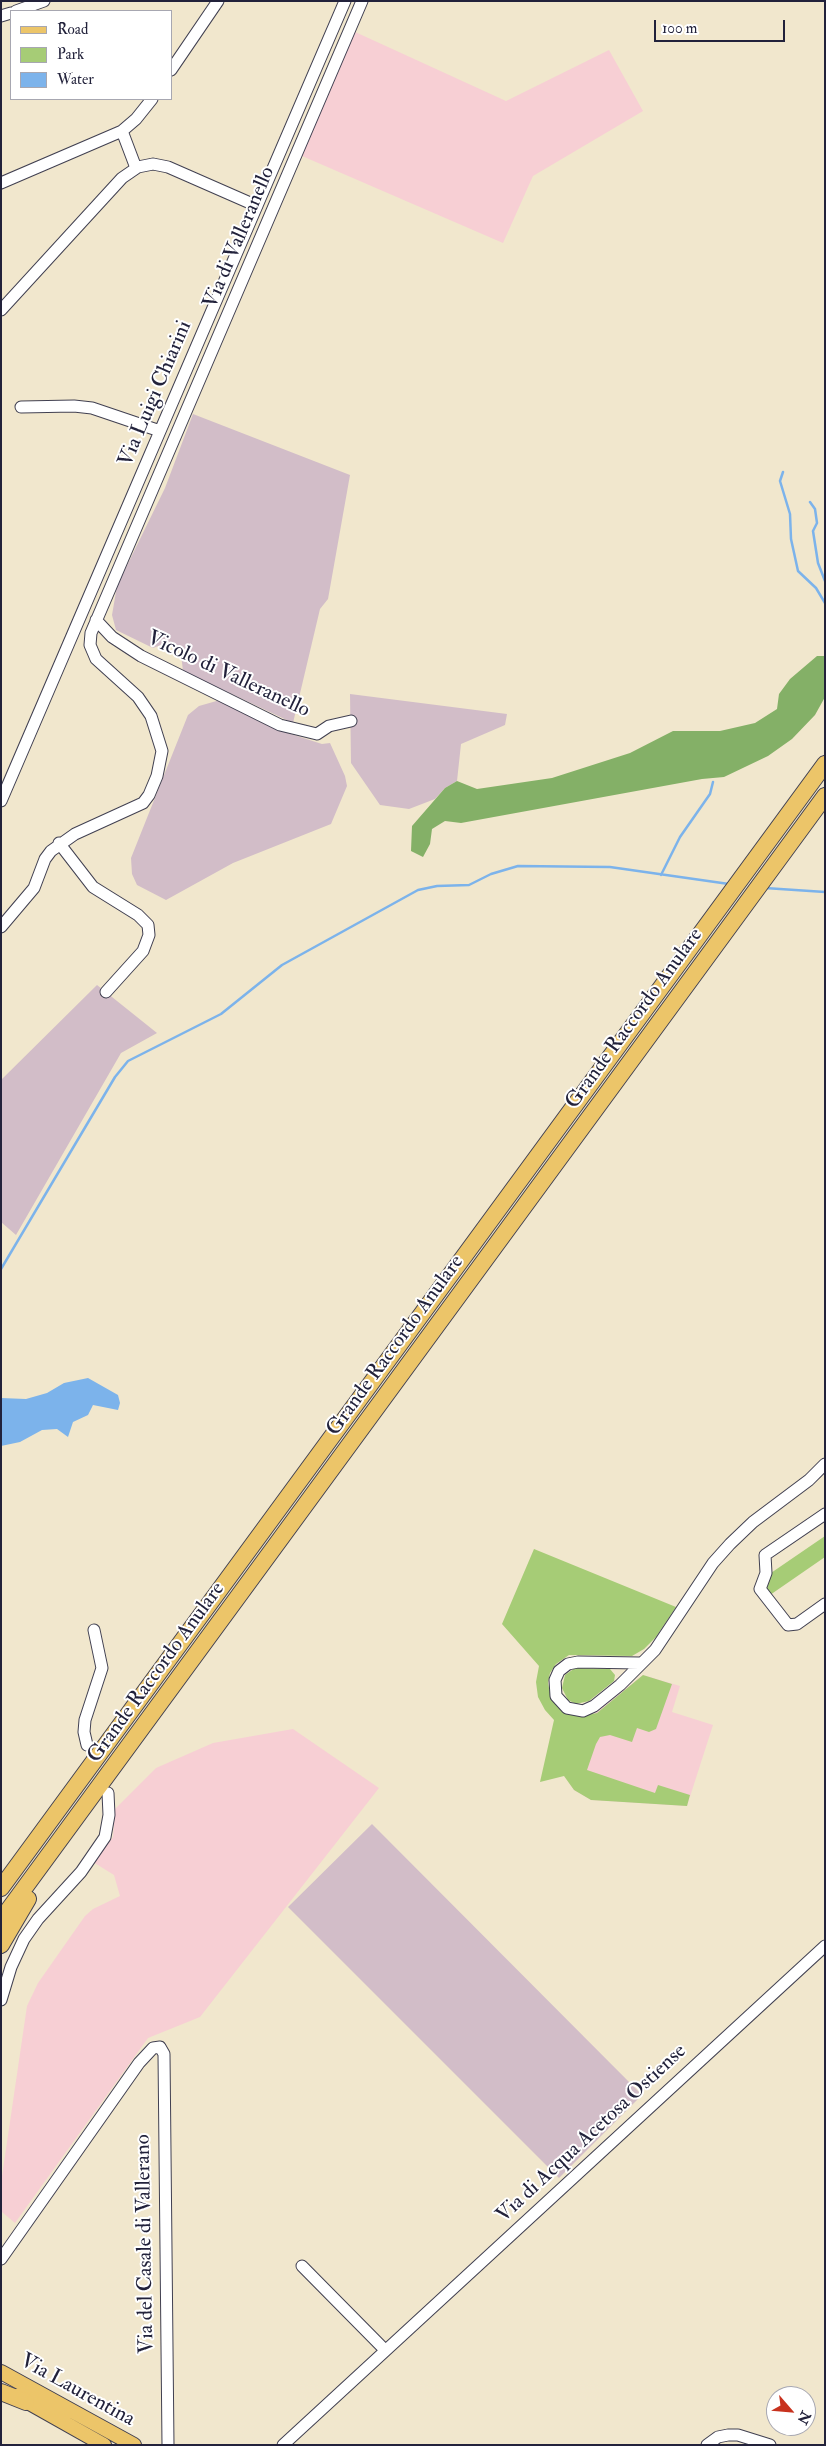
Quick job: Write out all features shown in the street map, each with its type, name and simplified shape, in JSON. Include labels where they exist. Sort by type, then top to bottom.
[{"type":"highway","name":"Grande Raccordo Anulare","points":[[1,1888],[825,764]]},
{"type":"highway","name":"Grande Raccordo Anulare","points":[[1,1920],[825,796]]},
{"type":"highway","points":[[1,1945],[83,1809]]},
{"type":"highway","points":[[1,2392],[26,2402]]},
{"type":"main road","name":"Via Laurentina","points":[[1,2372],[134,2445]]},
{"type":"main road","name":"Via Laurentina","points":[[1,2385],[26,2402],[104,2445]]},
{"type":"street","points":[[19,10],[44,1]]},
{"type":"street","points":[[172,69],[218,1]]},
{"type":"street","name":"Via Luigi Chiarini","points":[[1,801],[345,1]]},
{"type":"street","name":"Via di Valleranello","points":[[1,927],[34,888],[45,859],[60,843],[75,834],[144,802],[153,787],[162,761],[161,744],[146,708],[93,654],[90,639],[96,620],[362,1]]},
{"type":"street","points":[[1,183],[122,132],[136,119],[151,100]]},
{"type":"street","points":[[122,132],[136,168]]},
{"type":"street","points":[[1,310],[122,178],[136,168],[153,164],[168,167],[257,206]]},
{"type":"street","points":[[21,407],[74,406],[92,408],[160,431]]},
{"type":"street","name":"Vicolo di Valleranello","points":[[96,620],[112,637],[141,656],[280,725],[317,734],[329,726],[351,721]]},
{"type":"street","points":[[60,843],[93,887],[138,915],[148,925],[149,935],[143,951],[106,992]]},
{"type":"street","points":[[640,1663],[578,1662],[568,1664],[560,1671],[555,1680],[556,1696],[567,1708],[578,1711],[589,1709],[620,1685],[655,1650],[713,1563],[730,1544],[753,1522],[809,1480],[825,1464]]},
{"type":"street","points":[[825,1514],[765,1555],[766,1573],[760,1589],[786,1624],[794,1625],[825,1604]]},
{"type":"street","points":[[87,1745],[85,1720],[102,1668],[102,1658],[94,1630]]},
{"type":"street","points":[[1,2000],[11,1967],[24,1939],[38,1919],[81,1872],[105,1837],[109,1815],[108,1793]]},
{"type":"street","name":"Via di Acqua Acetosa Ostiense","points":[[283,2445],[825,1946]]},
{"type":"street","name":"Via del Casale di Vallerano","points":[[1,2259],[139,2063],[149,2050],[156,2047],[160,2048],[164,2054],[168,2445]]},
{"type":"street","points":[[302,2266],[385,2350]]},
{"type":"street","points":[[292,2445],[296,2432]]},
{"type":"street","points":[[707,2445],[718,2437],[728,2435],[738,2435],[770,2445]]},
{"type":"shaded area","points":[[353,31],[506,101],[609,50],[643,111],[533,176],[503,243],[302,156]]},
{"type":"shaded area","points":[[193,414],[350,475],[328,599],[320,609],[293,723],[183,671],[180,646],[166,643],[153,648],[116,630],[112,615],[117,586],[165,488]]},
{"type":"shaded area","points":[[350,694],[507,714],[505,725],[461,744],[457,781],[445,788],[435,799],[409,809],[380,805],[351,763]]},
{"type":"shaded area","points":[[220,700],[275,729],[322,744],[330,743],[345,776],[347,786],[331,824],[233,863],[166,900],[137,885],[132,874],[131,858],[188,715],[199,706]]},
{"type":"shaded area","points":[[97,985],[157,1033],[121,1053],[16,1235],[1,1222],[1,1080]]},
{"type":"shaded area","points":[[643,1675],[680,1686],[672,1712],[713,1725],[687,1806],[591,1800],[574,1790],[563,1773],[572,1731]]},
{"type":"shaded area","points":[[293,1729],[379,1788],[200,2017],[148,2038],[15,2223],[2,2212],[1,2183],[27,2006],[38,1983],[85,1916],[93,1909],[120,1896],[114,1875],[93,1862],[113,1837],[115,1809],[156,1768],[213,1743]]},
{"type":"shaded area","points":[[372,1824],[642,2095],[559,2178],[288,1907]]},
{"type":"green space","points":[[817,656],[825,656],[825,697],[815,715],[792,739],[768,756],[724,777],[702,779],[461,823],[445,821],[432,829],[430,844],[423,857],[411,851],[412,826],[445,788],[457,781],[477,789],[552,778],[630,753],[673,731],[720,731],[755,723],[777,709],[779,694],[790,679]]},
{"type":"green space","points":[[825,1536],[825,1557],[770,1595],[764,1587],[768,1575]]},
{"type":"green space","points":[[534,1549],[676,1607],[656,1637],[644,1649],[632,1656],[569,1655],[556,1664],[550,1673],[548,1683],[551,1698],[583,1716],[597,1713],[643,1675],[672,1684],[656,1729],[649,1732],[637,1728],[632,1742],[610,1735],[600,1737],[587,1770],[655,1793],[658,1785],[690,1795],[687,1806],[591,1800],[574,1790],[564,1776],[540,1782],[554,1720],[545,1710],[538,1697],[536,1682],[539,1666],[502,1624]]},
{"type":"green space","points":[[575,1668],[610,1669],[615,1675],[614,1681],[589,1701],[576,1704],[568,1700],[562,1688],[565,1675]]},
{"type":"water","points":[[88,1378],[118,1395],[120,1403],[118,1410],[93,1405],[88,1415],[73,1422],[68,1437],[57,1429],[42,1430],[20,1442],[1,1446],[1,1398],[26,1399],[47,1393],[64,1383]]},
{"type":"waterway","points":[[783,472],[780,481],[790,514],[791,539],[798,571],[816,588],[825,603]]},
{"type":"waterway","points":[[810,502],[815,509],[817,523],[813,531],[818,563],[825,581]]},
{"type":"waterway","points":[[661,875],[680,837],[710,794],[713,782]]},
{"type":"waterway","points":[[1,1269],[115,1077],[128,1061],[221,1014],[282,965],[418,890],[437,886],[469,885],[491,874],[518,866],[610,867],[729,884]]},
{"type":"waterway","points":[[765,888],[825,892]]}]
